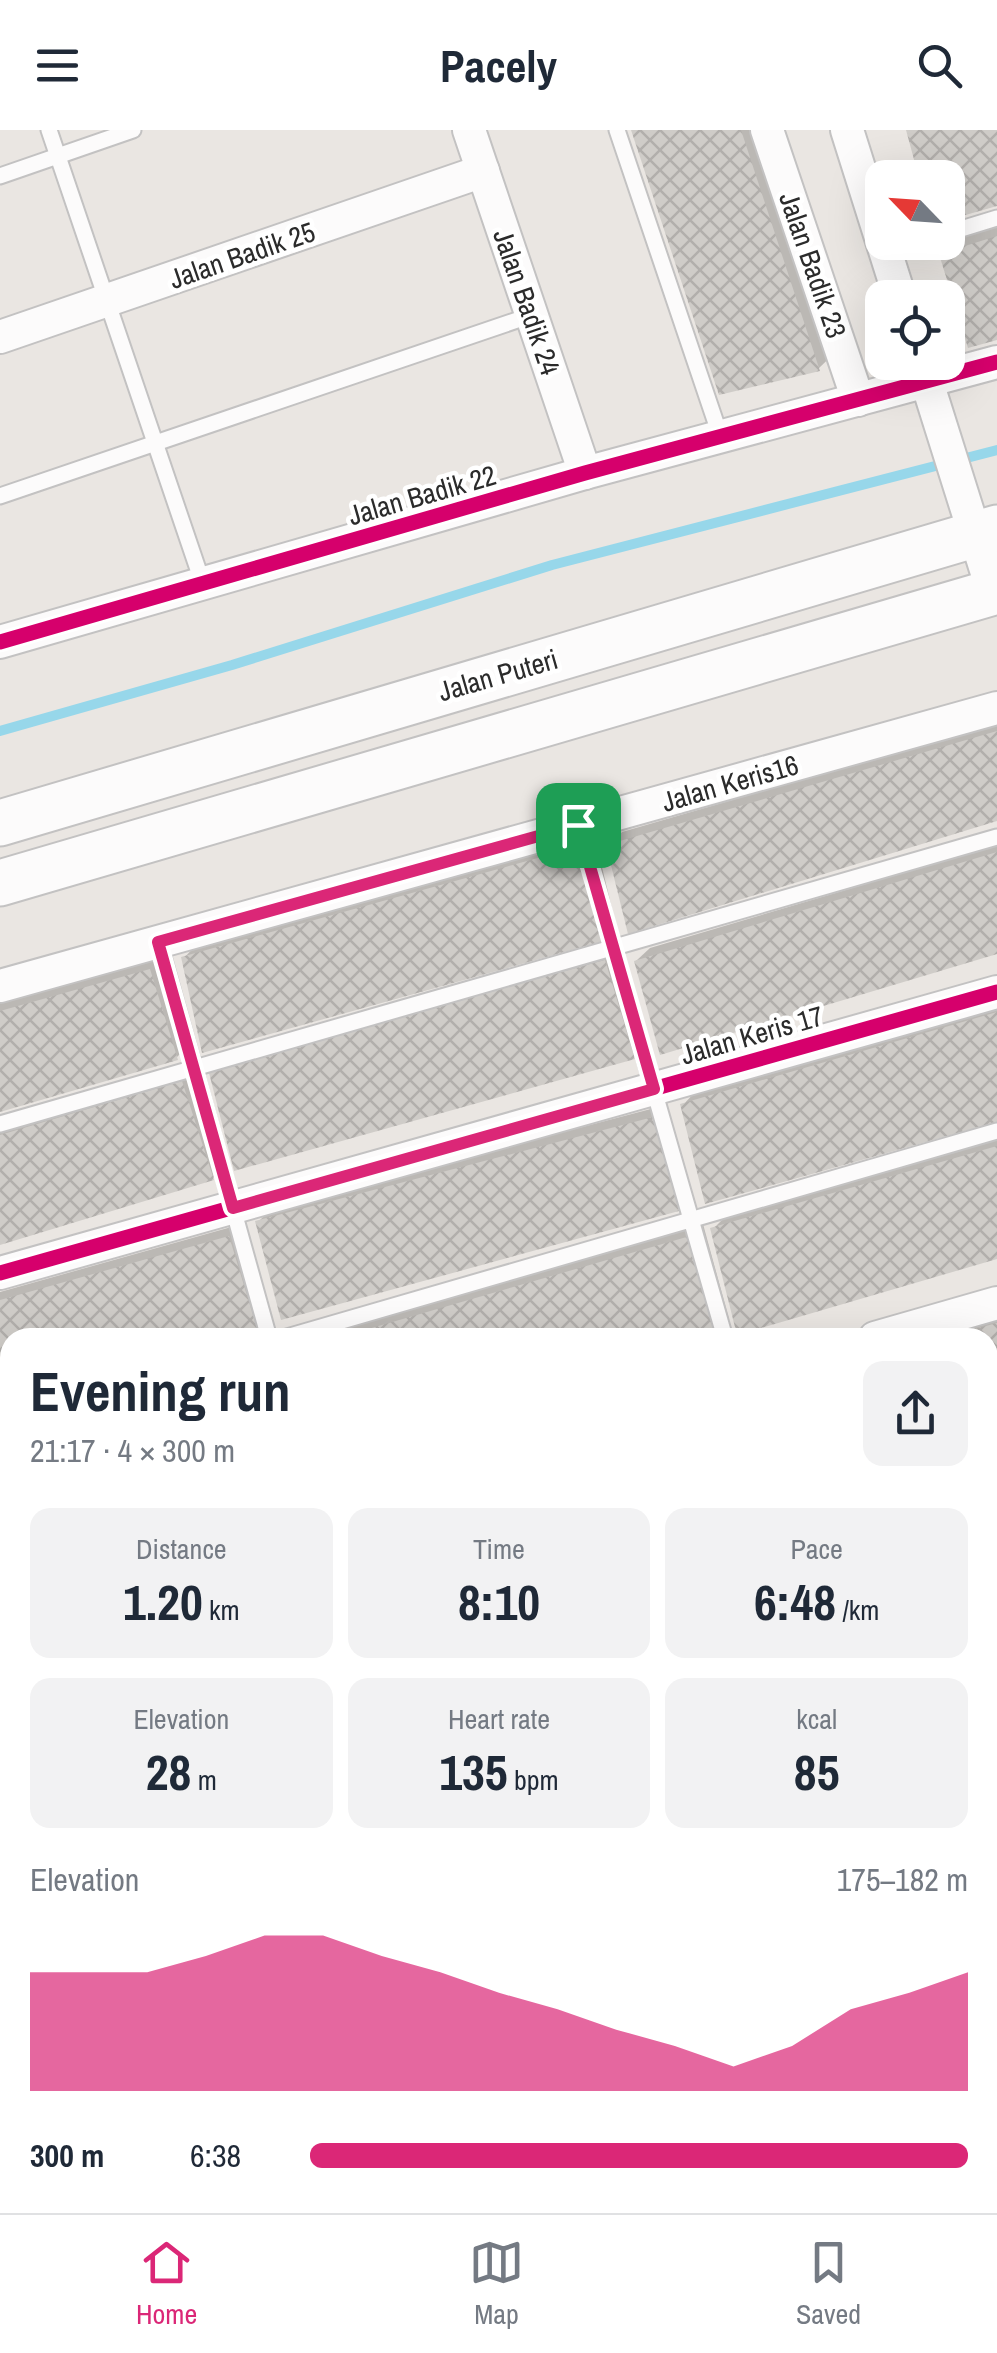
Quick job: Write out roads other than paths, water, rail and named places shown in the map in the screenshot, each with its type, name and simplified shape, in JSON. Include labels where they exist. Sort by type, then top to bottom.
[{"type":"main road","name":"Jalan Puteri","points":[[0,823],[979,521]]},
{"type":"main road","points":[[0,882],[995,592]]},
{"type":"street","name":"Jalan Badik 24","points":[[469,130],[585,474]]},
{"type":"street","name":"Jalan Badik 23","points":[[767,130],[858,400]]},
{"type":"street","points":[[846,130],[865,171]]},
{"type":"street","name":"Jalan Badik 25","points":[[0,337],[482,171]]},
{"type":"street","name":"Jalan Badik 22","points":[[0,642],[585,474],[997,362]]},
{"type":"street","points":[[927,384],[979,521],[995,592]]},
{"type":"street","name":"Jalan Keris16","points":[[0,986],[997,708]]},
{"type":"street","name":"Jalan Keris 17","points":[[0,1273],[997,992]]},
{"type":"street","points":[[926,1328],[997,1303]]},
{"type":"lane","points":[[49,130],[203,584]]},
{"type":"lane","points":[[0,176],[133,130]]},
{"type":"lane","points":[[617,130],[721,438]]},
{"type":"lane","points":[[965,228],[997,218]]},
{"type":"lane","points":[[0,496],[532,315]]},
{"type":"lane","points":[[578,825],[722,1328]]},
{"type":"lane","points":[[0,1124],[997,837]]},
{"type":"lane","points":[[158,942],[266,1328]]},
{"type":"lane","points":[[318,1328],[997,1131]]},
{"type":"waterway","points":[[0,731],[232,665],[552,565],[997,450]]}]
